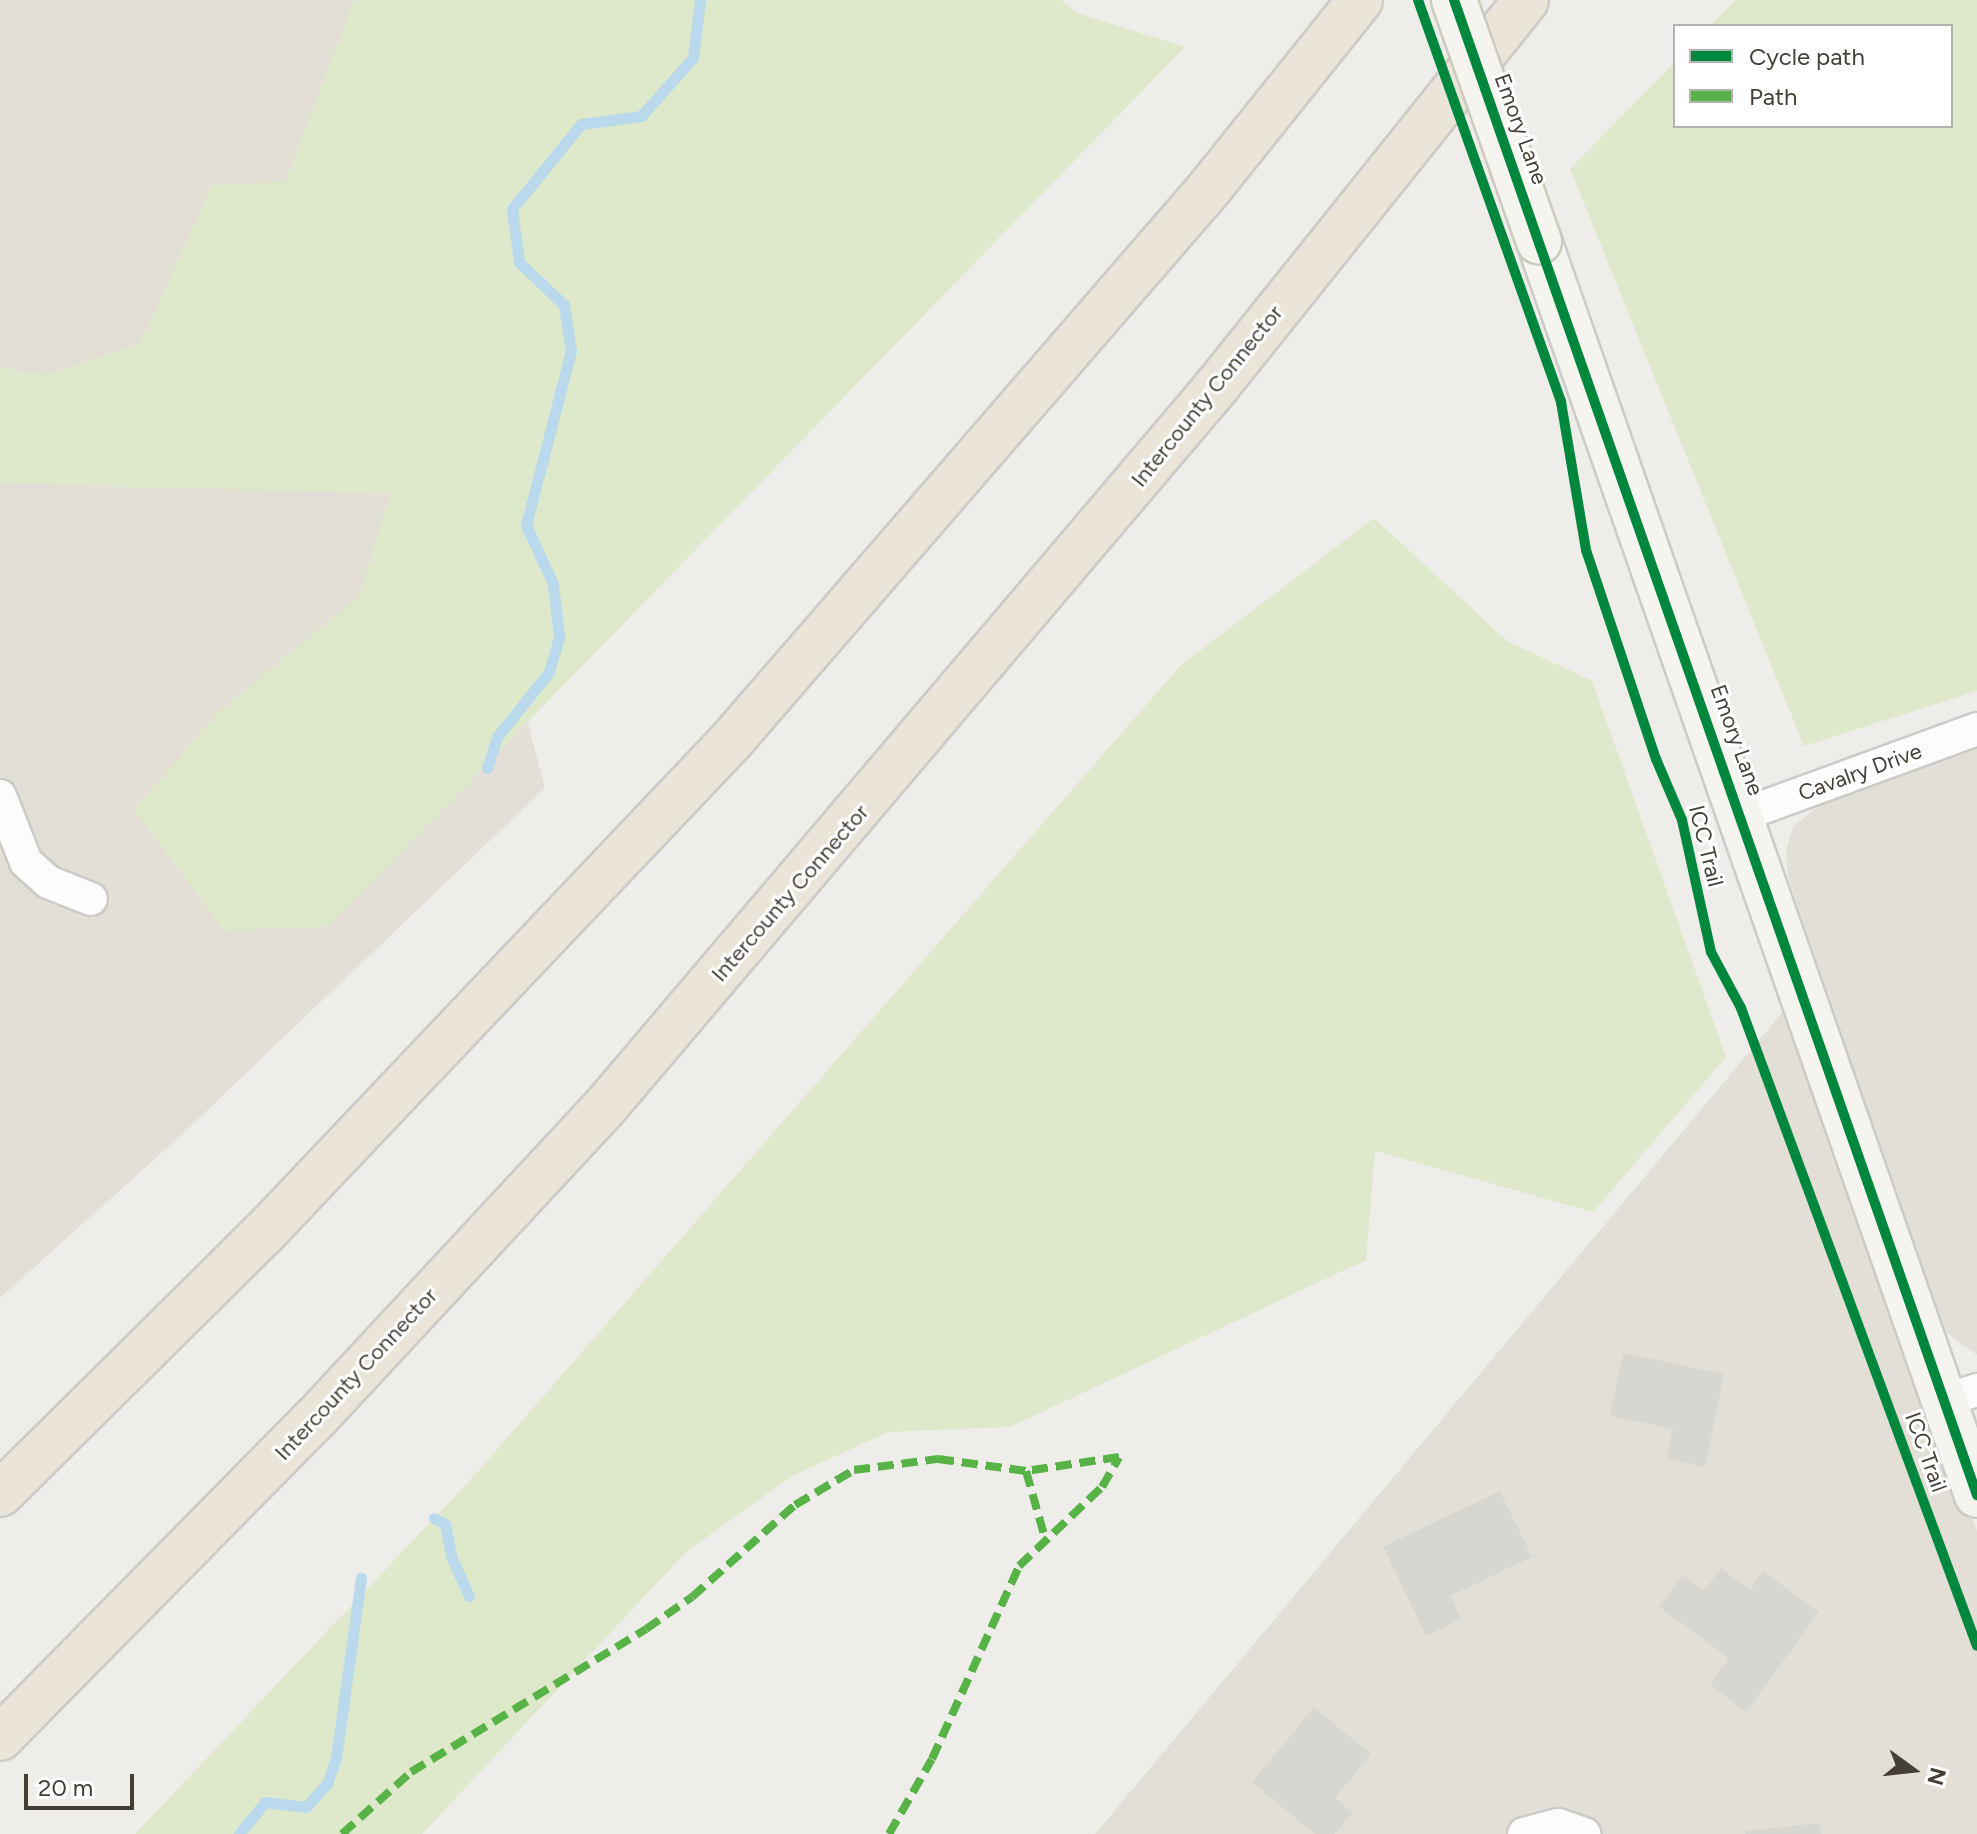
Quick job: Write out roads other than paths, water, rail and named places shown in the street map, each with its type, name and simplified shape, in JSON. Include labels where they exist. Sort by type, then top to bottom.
[{"type":"highway","points":[[0,1494],[262,1235],[731,741],[1208,190],[1360,0]]},
{"type":"highway","name":"Intercounty Connector","points":[[0,1738],[315,1419],[605,1107],[1217,386],[1526,0]]},
{"type":"street","name":"Emory Lane","points":[[1454,0],[1742,815],[1960,1396],[1977,1495]]},
{"type":"street","name":"Cavalry Drive","points":[[1742,815],[1977,729]]},
{"type":"street","points":[[0,796],[26,862],[48,882],[91,899]]},
{"type":"street","points":[[1524,1834],[1558,1825],[1584,1834]]},
{"type":"waterway","points":[[487,768],[497,737],[549,672],[559,636],[553,584],[526,525],[571,351],[564,305],[519,262],[512,209],[581,124],[641,116],[693,58],[700,0]]},
{"type":"waterway","points":[[434,1518],[445,1524],[451,1556],[469,1596]]},
{"type":"waterway","points":[[239,1834],[265,1802],[306,1807],[327,1784],[336,1758],[361,1578]]}]
